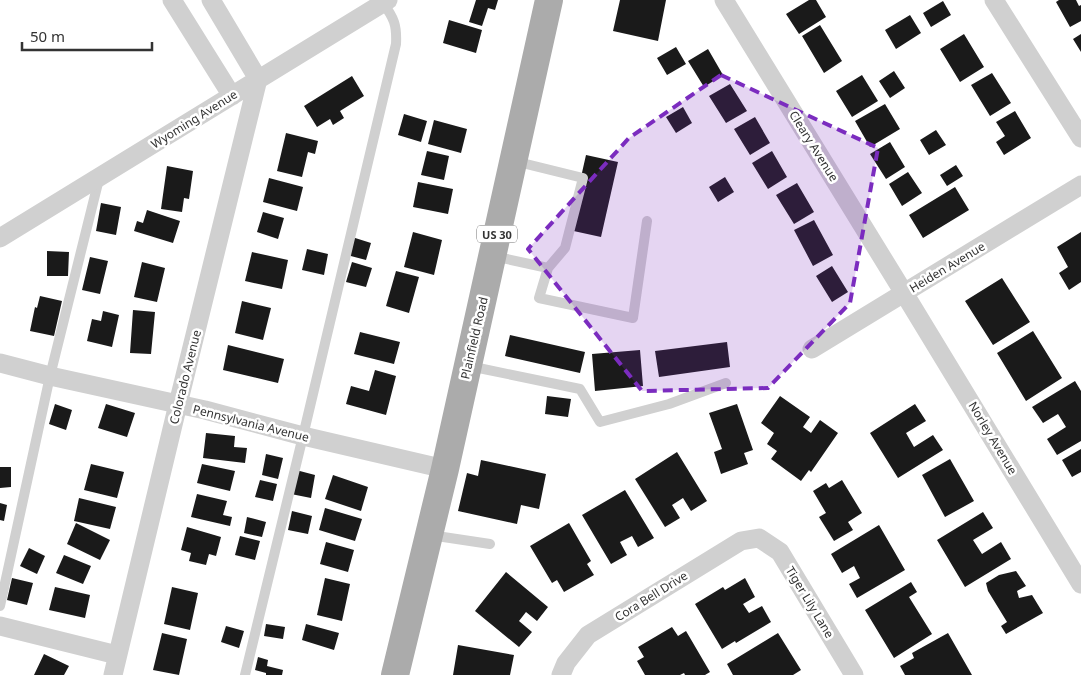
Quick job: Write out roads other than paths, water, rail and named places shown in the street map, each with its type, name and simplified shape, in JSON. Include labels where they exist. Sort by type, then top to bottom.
[{"type":"main road","name":"Plainfield Road","points":[[395,675],[468,365],[549,0]]},
{"type":"street","points":[[172,0],[232,96]]},
{"type":"street","points":[[211,0],[258,79]]},
{"type":"street","name":"Cleary Avenue","points":[[724,0],[904,293]]},
{"type":"street","points":[[994,0],[1081,138]]},
{"type":"street","name":"Wyoming Avenue","points":[[0,238],[386,2]]},
{"type":"street","name":"Colorado Avenue","points":[[113,675],[258,79]]},
{"type":"street","name":"Heiden Avenue","points":[[812,349],[1081,184]]},
{"type":"street","name":"Norley Avenue","points":[[904,293],[1081,584]]},
{"type":"street","name":"Pennsylvania Avenue","points":[[0,363],[205,410],[303,436],[444,469]]},
{"type":"street","name":"Cora Bell Drive","points":[[561,675],[566,663],[588,635],[741,540],[759,538]]},
{"type":"street","name":"Tiger Lily Lane","points":[[759,538],[780,552],[854,675]]},
{"type":"street","points":[[0,626],[118,655]]},
{"type":"lane","points":[[245,675],[396,44],[397,30],[386,2]]},
{"type":"lane","points":[[513,161],[583,178],[565,248],[548,268],[539,298],[633,318],[647,220]]},
{"type":"lane","points":[[0,606],[50,376],[99,177]]},
{"type":"lane","points":[[492,256],[548,268]]},
{"type":"lane","points":[[468,365],[580,389],[600,422],[669,404],[726,383]]},
{"type":"lane","points":[[429,535],[490,544]]}]
